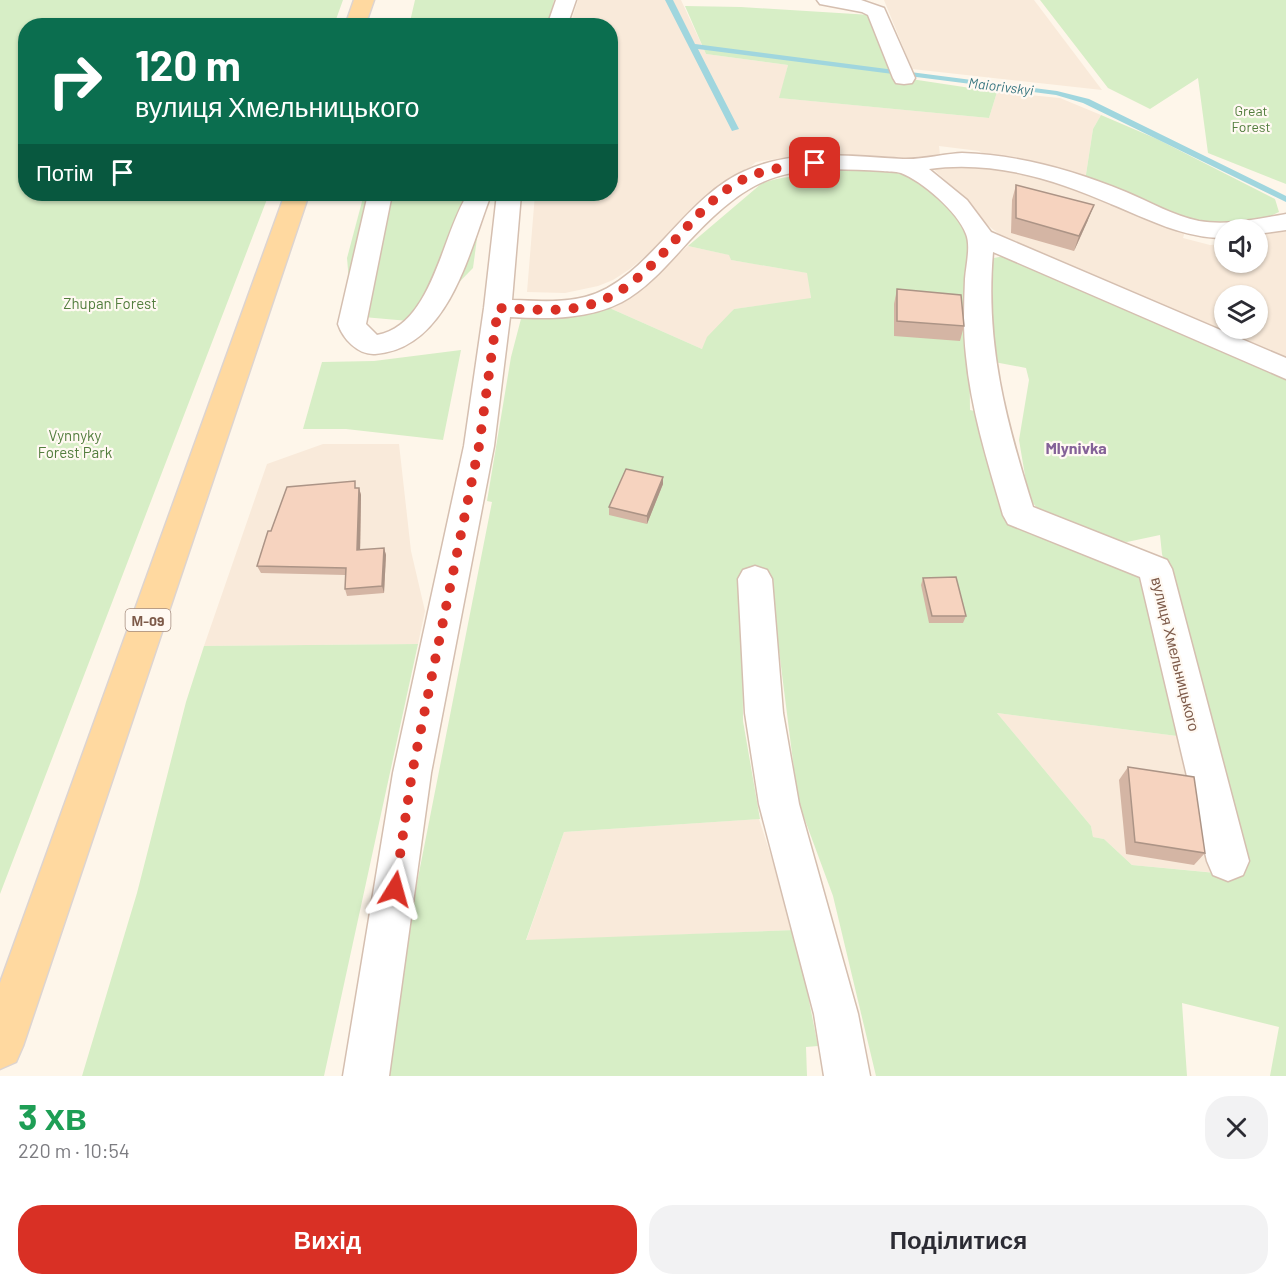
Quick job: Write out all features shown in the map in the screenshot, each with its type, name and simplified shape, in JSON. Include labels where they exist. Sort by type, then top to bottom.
[{"type":"main road","points":[[358,18],[364,0]]},
{"type":"main road","name":"М-09","points":[[0,1046],[295,201]]},
{"type":"street","points":[[560,18],[566,0]]},
{"type":"street","points":[[827,0],[867,7],[877,12],[903,75]]},
{"type":"street","points":[[498,308],[554,310],[589,305],[614,295],[651,266],[711,205],[748,177],[772,169],[836,161],[905,166],[938,159],[968,158],[1021,166],[1074,180],[1186,225],[1214,229]]},
{"type":"street","points":[[905,166],[923,175],[944,192],[973,222],[980,237],[1286,369]]},
{"type":"street","points":[[379,201],[352,324],[355,333],[371,345],[392,341],[403,335],[432,305],[439,295],[476,201]]},
{"type":"street","points":[[366,1076],[412,773],[479,446],[498,308],[509,201]]},
{"type":"street","points":[[1268,225],[1286,222]]},
{"type":"street","name":"вулиця Хмельницького","points":[[980,237],[978,335],[988,407],[1019,515],[1155,569],[1228,861]]},
{"type":"street","points":[[755,579],[764,713],[779,804],[836,1014],[847,1076]]},
{"type":"shaded area","points":[[578,0],[681,0],[706,54],[788,65],[780,98],[989,118],[997,92],[1060,98],[1101,115],[1093,129],[1085,181],[986,155],[979,151],[939,146],[940,155],[934,157],[887,161],[783,158],[756,162],[630,269],[613,280],[598,286],[565,293],[527,292],[534,201],[618,201],[618,18],[572,18]]},
{"type":"shaded area","points":[[884,0],[1034,0],[1102,90],[912,69]]},
{"type":"shaded area","points":[[987,165],[1018,169],[1186,228],[1183,238],[1214,245],[1214,273],[1268,273],[1268,233],[1286,231],[1286,365],[1227,339],[1268,339],[1268,285],[1214,285],[1214,333],[1012,244],[981,220],[958,192],[932,168]]},
{"type":"shaded area","points":[[688,246],[730,255],[731,260],[808,273],[811,299],[734,309],[702,349],[605,306],[626,297]]},
{"type":"shaded area","points":[[323,444],[399,444],[411,551],[425,611],[418,644],[204,646],[267,464]]},
{"type":"shaded area","points":[[997,713],[1185,737],[1218,873],[1132,865],[1104,839],[1093,837],[1091,826]]},
{"type":"shaded area","points":[[759,819],[795,930],[526,941],[564,832]]},
{"type":"green space","name":"Zhupan Forest","points":[[0,0],[343,0],[337,18],[18,18],[18,201],[266,201],[0,894]]},
{"type":"green space","points":[[415,0],[554,0],[553,6],[560,6],[555,18],[411,18]]},
{"type":"green space","name":"Great Forest","points":[[1040,0],[1286,0],[1286,184],[1208,153],[1198,78],[1150,109],[1108,88]]},
{"type":"green space","points":[[685,6],[871,15],[891,76],[997,92],[989,118],[779,98],[788,65],[706,54]]},
{"type":"green space","points":[[1101,115],[1157,139],[1275,199],[1279,212],[1259,219],[1214,219],[1214,224],[1193,223],[1085,181],[1093,129]]},
{"type":"green space","points":[[878,170],[913,176],[927,185],[951,209],[968,232],[970,410],[980,412],[1009,521],[1147,579],[1185,737],[997,713],[1091,826],[1093,837],[1104,839],[1132,865],[1237,875],[1203,696],[1162,554],[1160,535],[1127,542],[1096,538],[1042,513],[1029,499],[1019,440],[1029,380],[1026,368],[989,361],[988,259],[1005,256],[1286,376],[1286,1076],[1270,1076],[1279,1027],[1182,1003],[1187,1076],[876,1076],[833,896],[798,801],[769,571],[742,570],[743,721],[760,819],[564,832],[526,940],[795,930],[818,1046],[806,1047],[807,1076],[379,1076],[492,502],[487,501],[511,357],[522,315],[605,306],[702,349],[707,337],[734,309],[811,298],[807,273],[731,260],[729,255],[688,246],[761,184],[775,179],[820,171]]},
{"type":"green space","points":[[362,201],[482,201],[473,268],[420,322],[352,316],[347,258]]},
{"type":"green space","points":[[461,350],[443,440],[346,429],[303,429],[322,362],[374,361]]},
{"type":"green space","points":[[418,644],[324,1076],[82,1076],[137,893],[186,702],[204,646]]},
{"type":"building","points":[[1016,185],[1094,205],[1079,236],[1016,218]]},
{"type":"building","points":[[897,289],[961,295],[964,326],[897,321]]},
{"type":"building","points":[[626,469],[663,477],[647,516],[609,507]]},
{"type":"building","points":[[355,481],[355,488],[359,488],[357,550],[384,548],[382,586],[345,589],[346,568],[257,566],[268,531],[271,531],[287,487]]},
{"type":"building","points":[[956,577],[966,616],[932,616],[923,578]]},
{"type":"building","points":[[1128,767],[1194,777],[1205,853],[1135,842]]},
{"type":"waterway","points":[[669,0],[735,129]]},
{"type":"waterway","name":"Maiorivskyi","points":[[693,46],[1057,93],[1086,101],[1286,199]]},
{"type":"district","name":"Mlynivka","points":[[1076,447]]},
{"type":"route","points":[[395,889],[412,773],[479,446],[498,308],[554,310],[589,305],[614,295],[651,266],[711,205],[736,184],[748,177],[772,169],[815,163]]},
{"type":"park label","name":"Vynnyky Forest Park","points":[[75,444]]}]
